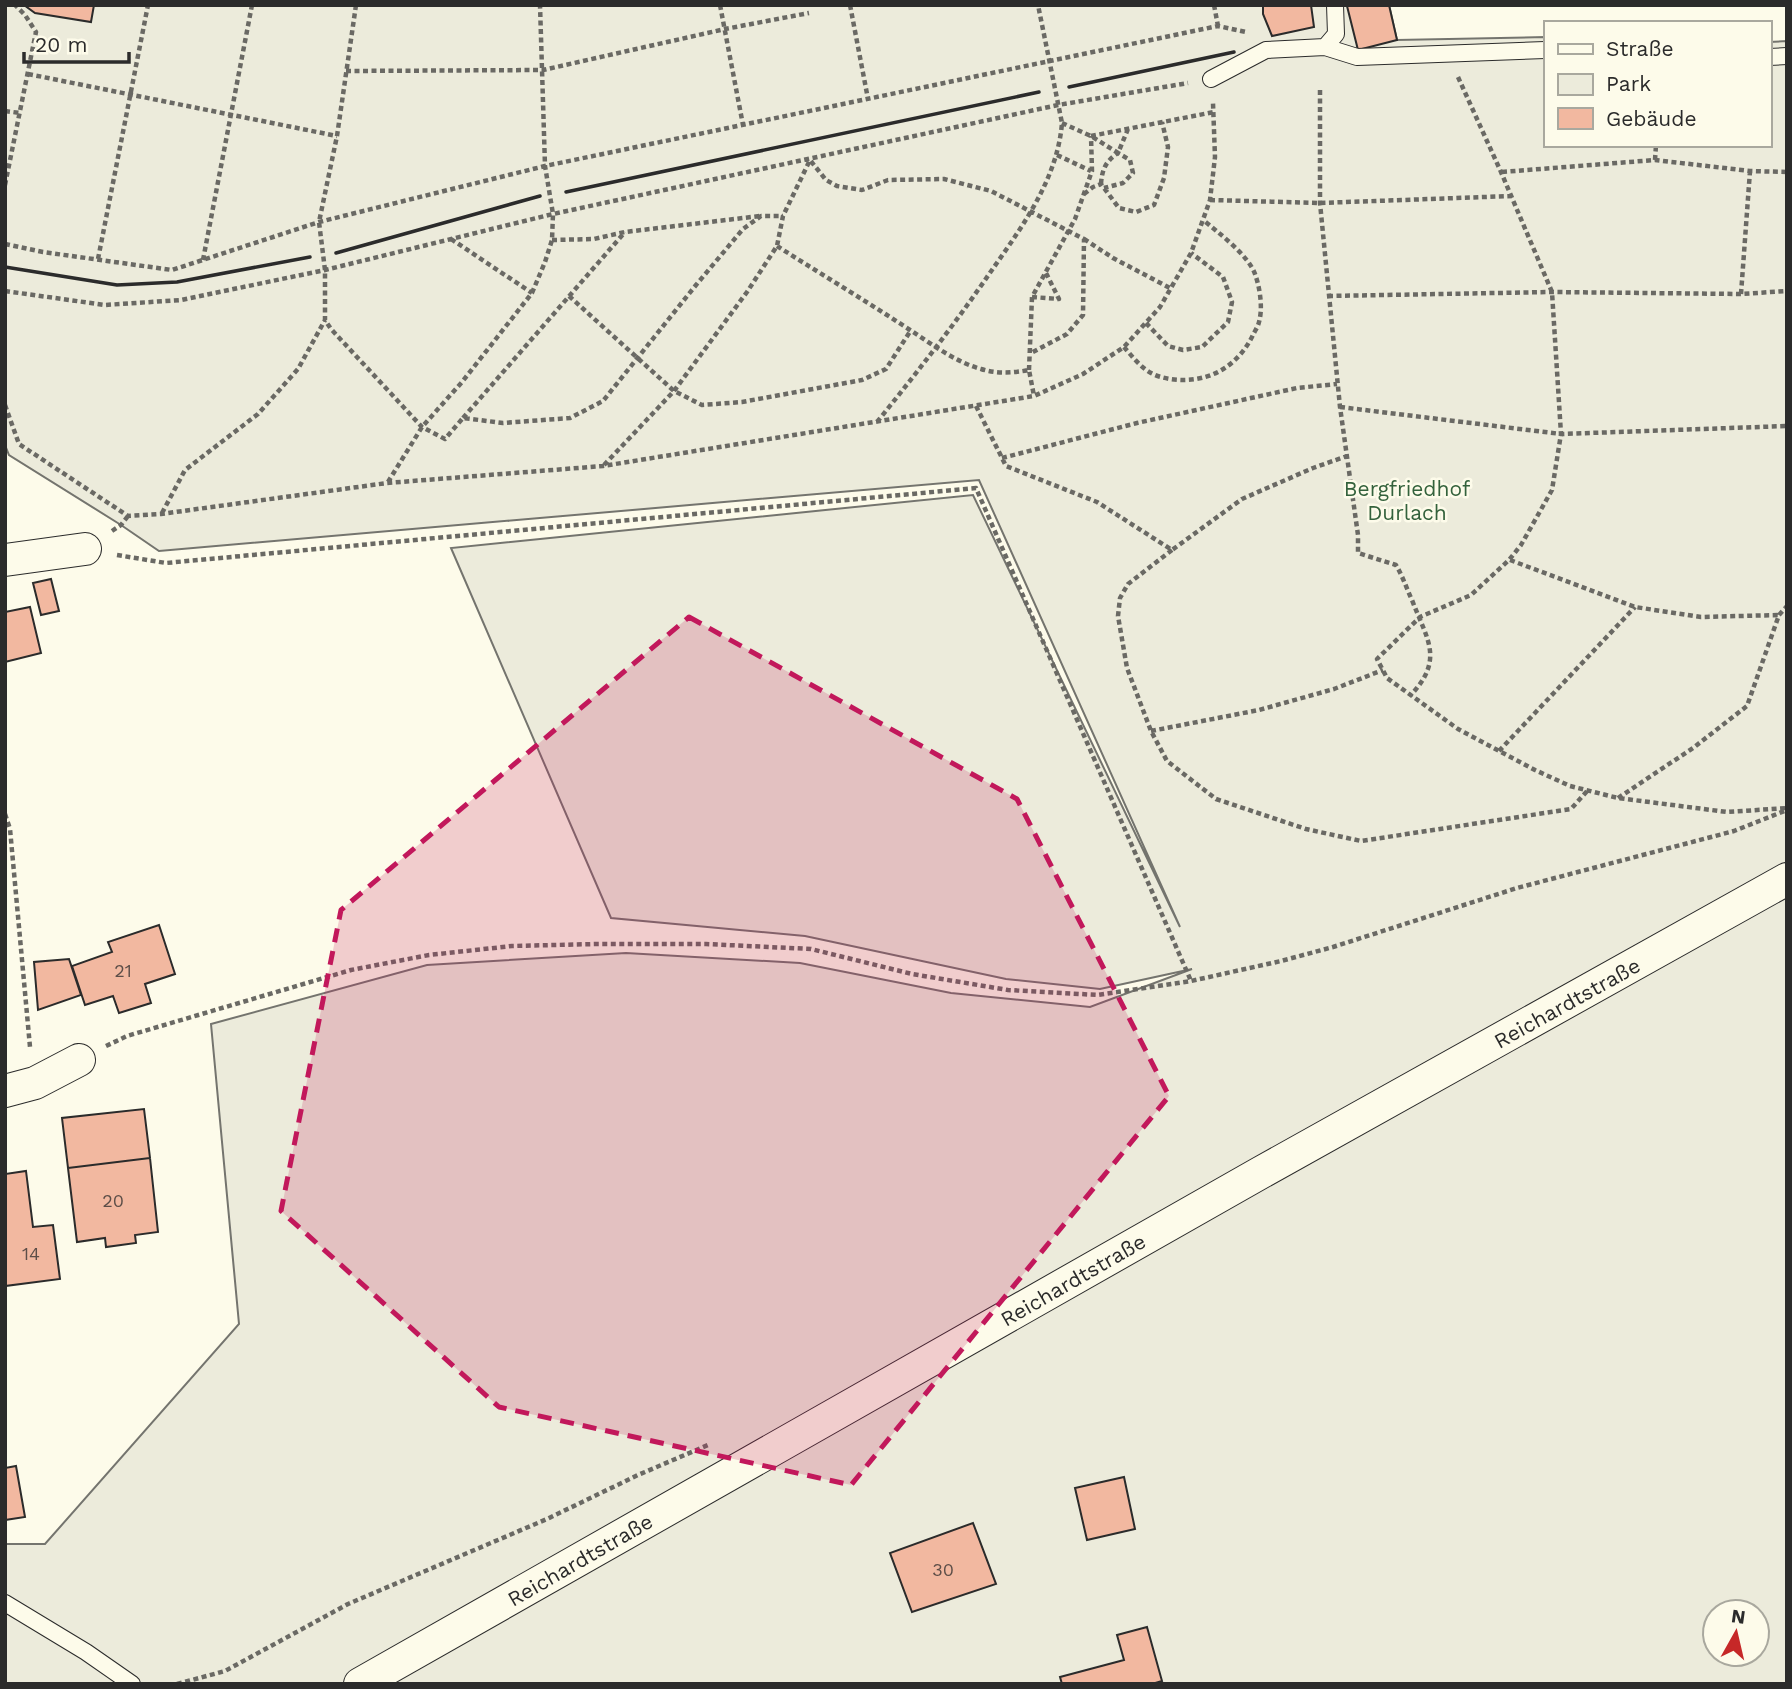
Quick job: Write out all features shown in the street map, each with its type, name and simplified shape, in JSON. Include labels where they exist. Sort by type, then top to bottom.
[{"type":"street","points":[[5,560],[85,549]]},
{"type":"street","name":"Reichardtstraße","points":[[360,1684],[1260,1173],[1787,879]]},
{"type":"street","points":[[5,1091],[35,1083],[79,1060]]},
{"type":"lane","points":[[1325,47],[1336,34],[1335,5]]},
{"type":"lane","points":[[1211,79],[1266,50],[1325,47],[1357,57],[1544,50]]},
{"type":"lane","points":[[5,1603],[86,1652],[132,1684]]},
{"type":"path","points":[[5,186],[36,32],[15,5]]},
{"type":"path","points":[[98,259],[148,5]]},
{"type":"path","points":[[203,260],[252,5]]},
{"type":"path","points":[[356,5],[337,136],[319,222],[325,270],[326,320],[331,329],[422,427],[445,439],[625,232]]},
{"type":"path","points":[[387,483],[422,427],[462,382],[532,293],[545,262],[552,240],[552,214],[545,166],[540,5]]},
{"type":"path","points":[[720,5],[743,125]]},
{"type":"path","points":[[860,5],[850,6],[868,99]]},
{"type":"path","points":[[877,422],[936,348],[1031,213],[1057,155],[1062,123],[1038,5]]},
{"type":"path","points":[[1214,5],[1218,26]]},
{"type":"path","points":[[346,71],[543,70],[724,29],[809,13]]},
{"type":"path","points":[[5,244],[173,270],[319,222],[545,166],[1218,26],[1256,35],[1266,50]]},
{"type":"path","points":[[1448,55],[1552,292],[1561,434],[1552,490],[1521,545],[1471,595],[1420,617],[1377,659],[1387,678],[1458,729],[1570,786],[1618,798],[1727,812],[1787,809]]},
{"type":"path","points":[[29,74],[337,136]]},
{"type":"path","points":[[5,291],[105,304],[181,300],[325,270],[552,214],[1058,105],[1211,79],[1215,157],[1210,200],[1191,253],[1160,307],[1124,347],[1083,374],[1034,396],[603,466],[387,483],[162,514],[128,516],[19,444],[5,405]]},
{"type":"path","points":[[1320,90],[1320,203],[1339,407],[1358,535],[1358,553],[1396,565],[1406,582],[1429,638],[1431,650],[1427,673],[1410,696]]},
{"type":"path","points":[[5,111],[20,113]]},
{"type":"path","points":[[1091,136],[1214,112]]},
{"type":"path","points":[[1128,129],[1118,153],[1108,160],[1102,173],[1103,186],[1119,208],[1136,212],[1154,205],[1164,178],[1168,147],[1162,122]]},
{"type":"path","points":[[1062,123],[1091,136],[1130,160],[1133,173],[1123,183],[1093,187],[1083,194]]},
{"type":"path","points":[[1034,396],[1029,370],[1032,297],[1075,219],[1092,171],[1091,136]]},
{"type":"path","points":[[1656,147],[1656,160]]},
{"type":"path","points":[[1057,155],[1092,171]]},
{"type":"path","points":[[810,160],[826,180],[837,186],[862,190],[888,180],[944,179],[991,191],[1084,239],[1113,258],[1170,288]]},
{"type":"path","points":[[603,466],[674,391],[715,337],[776,246],[783,216],[810,160]]},
{"type":"path","points":[[1501,172],[1656,160],[1750,171],[1787,172]]},
{"type":"path","points":[[1741,294],[1750,171]]},
{"type":"path","points":[[1210,200],[1320,203],[1512,196]]},
{"type":"path","points":[[552,240],[594,239],[625,232],[761,216],[783,216]]},
{"type":"path","points":[[463,418],[503,423],[570,418],[603,401],[743,229],[761,216]]},
{"type":"path","points":[[1124,347],[1153,375],[1173,380],[1192,380],[1216,375],[1233,363],[1249,342],[1259,321],[1261,295],[1255,271],[1237,249],[1203,220]]},
{"type":"path","points":[[450,238],[532,293]]},
{"type":"path","points":[[1031,353],[1068,334],[1083,315],[1084,239]]},
{"type":"path","points":[[776,246],[936,348],[980,369],[998,372],[1029,370]]},
{"type":"path","points":[[1146,323],[1168,346],[1183,350],[1202,347],[1228,322],[1232,302],[1223,277],[1191,253]]},
{"type":"path","points":[[1032,297],[1059,299],[1045,272]]},
{"type":"path","points":[[1328,296],[1552,292],[1741,294],[1787,291]]},
{"type":"path","points":[[569,296],[674,391],[702,405],[742,402],[862,380],[886,369],[911,330]]},
{"type":"path","points":[[162,514],[185,470],[258,414],[298,369],[326,320]]},
{"type":"path","points":[[1002,458],[1150,420],[1297,388],[1337,383]]},
{"type":"path","points":[[976,406],[1006,466],[1097,502],[1172,550]]},
{"type":"path","points":[[1339,407],[1561,434],[1787,426]]},
{"type":"path","points":[[1347,456],[1242,499],[1128,584],[1120,598],[1118,616],[1127,668],[1167,761],[1216,799],[1306,829],[1362,841],[1571,809],[1588,790]]},
{"type":"path","points":[[85,549],[166,563],[976,488],[1191,981]]},
{"type":"path","points":[[1509,559],[1634,607],[1701,617],[1779,615]]},
{"type":"path","points":[[1618,798],[1693,748],[1747,706],[1779,615],[1787,606]]},
{"type":"path","points":[[1499,751],[1634,607]]},
{"type":"path","points":[[1152,731],[1259,710],[1334,689],[1383,670]]},
{"type":"path","points":[[79,1060],[127,1036],[351,970],[429,955],[512,946],[706,944],[811,949],[912,974],[1008,990],[1098,995],[1191,981],[1294,958],[1517,888],[1734,831],[1787,809]]},
{"type":"path","points":[[5,814],[10,829],[29,1043]]},
{"type":"path","points":[[177,1684],[225,1671],[348,1604],[547,1519],[708,1445]]},
{"type":"highlighted area","points":[[689,617],[1017,799],[1169,1096],[851,1485],[499,1407],[281,1211],[341,910]]},
{"type":"green space","name":"Bergfriedhof Durlach","points":[[5,5],[1389,5],[1397,40],[1544,37],[1544,147],[1771,147],[1771,42],[1787,41],[1787,1684],[5,1684],[5,1544],[45,1544],[239,1324],[211,1024],[427,965],[626,953],[800,963],[951,993],[1090,1007],[1192,969],[1100,989],[1006,979],[805,936],[611,918],[451,548],[973,495],[1180,927],[979,480],[159,551],[9,455],[5,445]]},
{"type":"building","points":[[24,5],[94,5],[91,22],[35,13]]},
{"type":"building","points":[[1263,5],[1311,5],[1314,27],[1272,36],[1263,14]]},
{"type":"building","points":[[1389,5],[1397,40],[1358,50],[1347,6]]},
{"type":"building","points":[[51,579],[59,611],[41,615],[33,583]]},
{"type":"building","points":[[30,607],[41,653],[5,662],[5,612]]},
{"type":"building","points":[[159,925],[175,974],[145,984],[151,1003],[119,1013],[113,996],[85,1005],[72,966],[112,952],[108,942]]},
{"type":"building","points":[[69,959],[81,995],[38,1010],[34,962]]},
{"type":"building","points":[[144,1109],[150,1158],[68,1168],[62,1118]]},
{"type":"building","points":[[150,1158],[158,1232],[135,1235],[136,1243],[106,1247],[105,1238],[77,1242],[68,1168]]},
{"type":"building","points":[[26,1171],[33,1227],[53,1225],[60,1279],[5,1286],[5,1174]]},
{"type":"building","points":[[16,1466],[25,1517],[5,1520],[5,1468]]},
{"type":"building","points":[[1124,1477],[1135,1529],[1087,1540],[1075,1488]]},
{"type":"building","points":[[973,1523],[996,1584],[912,1612],[890,1553]]},
{"type":"building","points":[[1147,1627],[1162,1681],[1152,1684],[1062,1684],[1060,1677],[1124,1660],[1117,1635]]},
{"type":"wall","points":[[1069,87],[1234,52]]},
{"type":"wall","points":[[566,192],[1039,92]]},
{"type":"wall","points":[[336,253],[540,196]]},
{"type":"wall","points":[[5,267],[117,285],[177,282],[310,257]]}]
